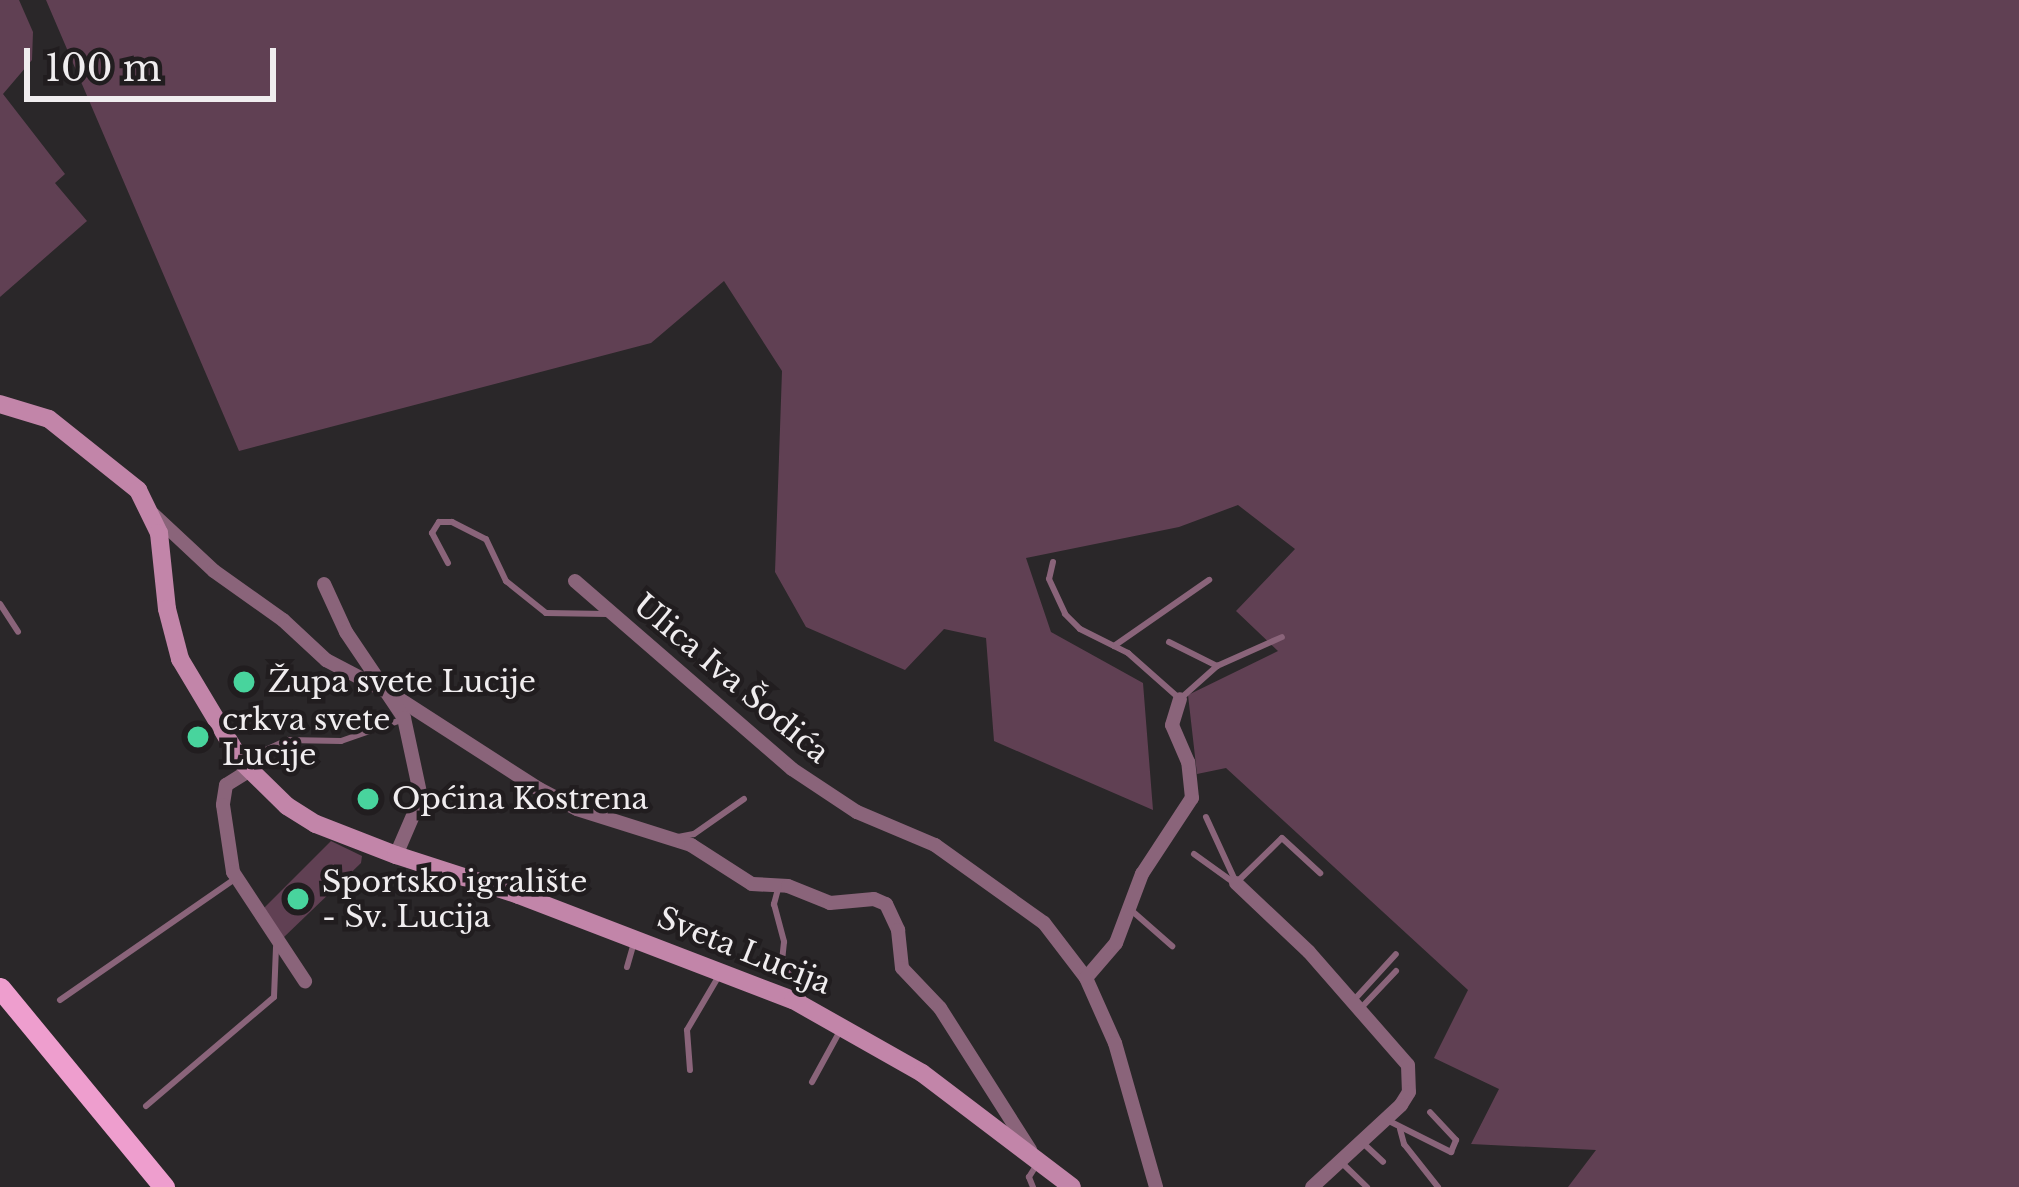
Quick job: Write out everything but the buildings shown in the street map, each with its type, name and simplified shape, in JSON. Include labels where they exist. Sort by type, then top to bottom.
[{"type":"main road","points":[[0,988],[164,1187]]},
{"type":"street","name":"Sveta Lucija","points":[[0,404],[49,419],[121,474],[149,511],[214,571],[283,620],[326,660],[393,695],[577,809],[674,838],[752,884],[778,885],[816,901],[874,899],[886,904],[898,930],[902,968],[940,1008],[1038,1163]]},
{"type":"street","name":"Sveta Lucija","points":[[149,511],[158,532],[167,609],[180,659],[246,766],[287,806],[316,824],[396,855],[805,1006],[922,1073],[1072,1187]]},
{"type":"street","name":"Ulica Iva Šodića","points":[[575,581],[792,770],[857,812],[935,845],[1025,906],[1086,978],[1115,1043],[1156,1187]]},
{"type":"street","name":"Sveta Lucija","points":[[324,584],[346,632],[393,695],[404,718],[421,797],[396,855]]},
{"type":"street","points":[[1086,978],[1116,943],[1142,874],[1192,798],[1188,762],[1172,725],[1180,699]]},
{"type":"street","points":[[246,766],[226,784],[223,805],[236,879],[305,981]]},
{"type":"street","points":[[1236,884],[1357,1004],[1408,1065],[1409,1092],[1393,1125],[1312,1187]]},
{"type":"lane","points":[[448,562],[432,533],[439,522],[452,522],[486,539],[506,581],[546,613],[611,614]]},
{"type":"lane","points":[[1054,562],[1049,579],[1065,614],[1156,675],[1180,699],[1217,666],[1282,637]]},
{"type":"lane","points":[[1113,646],[1209,580]]},
{"type":"lane","points":[[0,604],[18,632]]},
{"type":"lane","points":[[1168,642],[1217,666]]},
{"type":"lane","points":[[246,766],[287,740],[341,740],[404,718]]},
{"type":"lane","points":[[674,838],[694,834],[744,800]]},
{"type":"lane","points":[[1206,817],[1236,884]]},
{"type":"lane","points":[[1236,884],[1282,838],[1320,873]]},
{"type":"lane","points":[[1194,854],[1236,884]]},
{"type":"lane","points":[[60,1000],[236,879]]},
{"type":"lane","points":[[778,885],[774,904],[784,942],[782,962],[798,979],[805,1006]]},
{"type":"lane","points":[[1130,910],[1172,946]]},
{"type":"lane","points":[[627,967],[634,940]]},
{"type":"lane","points":[[146,1106],[274,997],[277,943]]},
{"type":"lane","points":[[1357,1004],[1396,954]]},
{"type":"lane","points":[[1357,1004],[1396,971]]},
{"type":"lane","points":[[690,1070],[687,1030],[721,972]]},
{"type":"lane","points":[[812,1082],[843,1026]]},
{"type":"lane","points":[[1393,1125],[1451,1152],[1456,1140],[1430,1112]]},
{"type":"lane","points":[[1393,1125],[1438,1187]]},
{"type":"lane","points":[[1364,1144],[1383,1162]]},
{"type":"lane","points":[[1033,1187],[1029,1177],[1038,1163]]},
{"type":"lane","points":[[1342,1163],[1367,1187]]},
{"type":"shaded area","points":[[0,0],[19,0],[33,32],[32,60],[3,94],[65,174],[55,183],[87,221],[0,297]]},
{"type":"shaded area","points":[[46,0],[2019,0],[2019,1187],[1568,1187],[1596,1150],[1471,1144],[1499,1089],[1434,1058],[1468,990],[1226,768],[1197,774],[1188,695],[1278,651],[1236,611],[1295,549],[1238,505],[1179,527],[1026,558],[1051,632],[1143,683],[1153,810],[994,741],[986,638],[944,629],[905,670],[806,627],[775,572],[782,371],[724,281],[651,343],[239,451]]},
{"type":"shaded area","name":"Sportsko igralište - Sv. Lucija","points":[[331,841],[362,856],[361,863],[283,938],[264,908]]},
{"type":"place","name":"Župa svete Lucije","points":[[244,682]]},
{"type":"place","name":"crkva svete Lucije","points":[[198,737]]},
{"type":"place","name":"Općina Kostrena","points":[[368,799]]},
{"type":"place","name":"Sportsko igralište - Sv. Lucija","points":[[298,899]]}]
